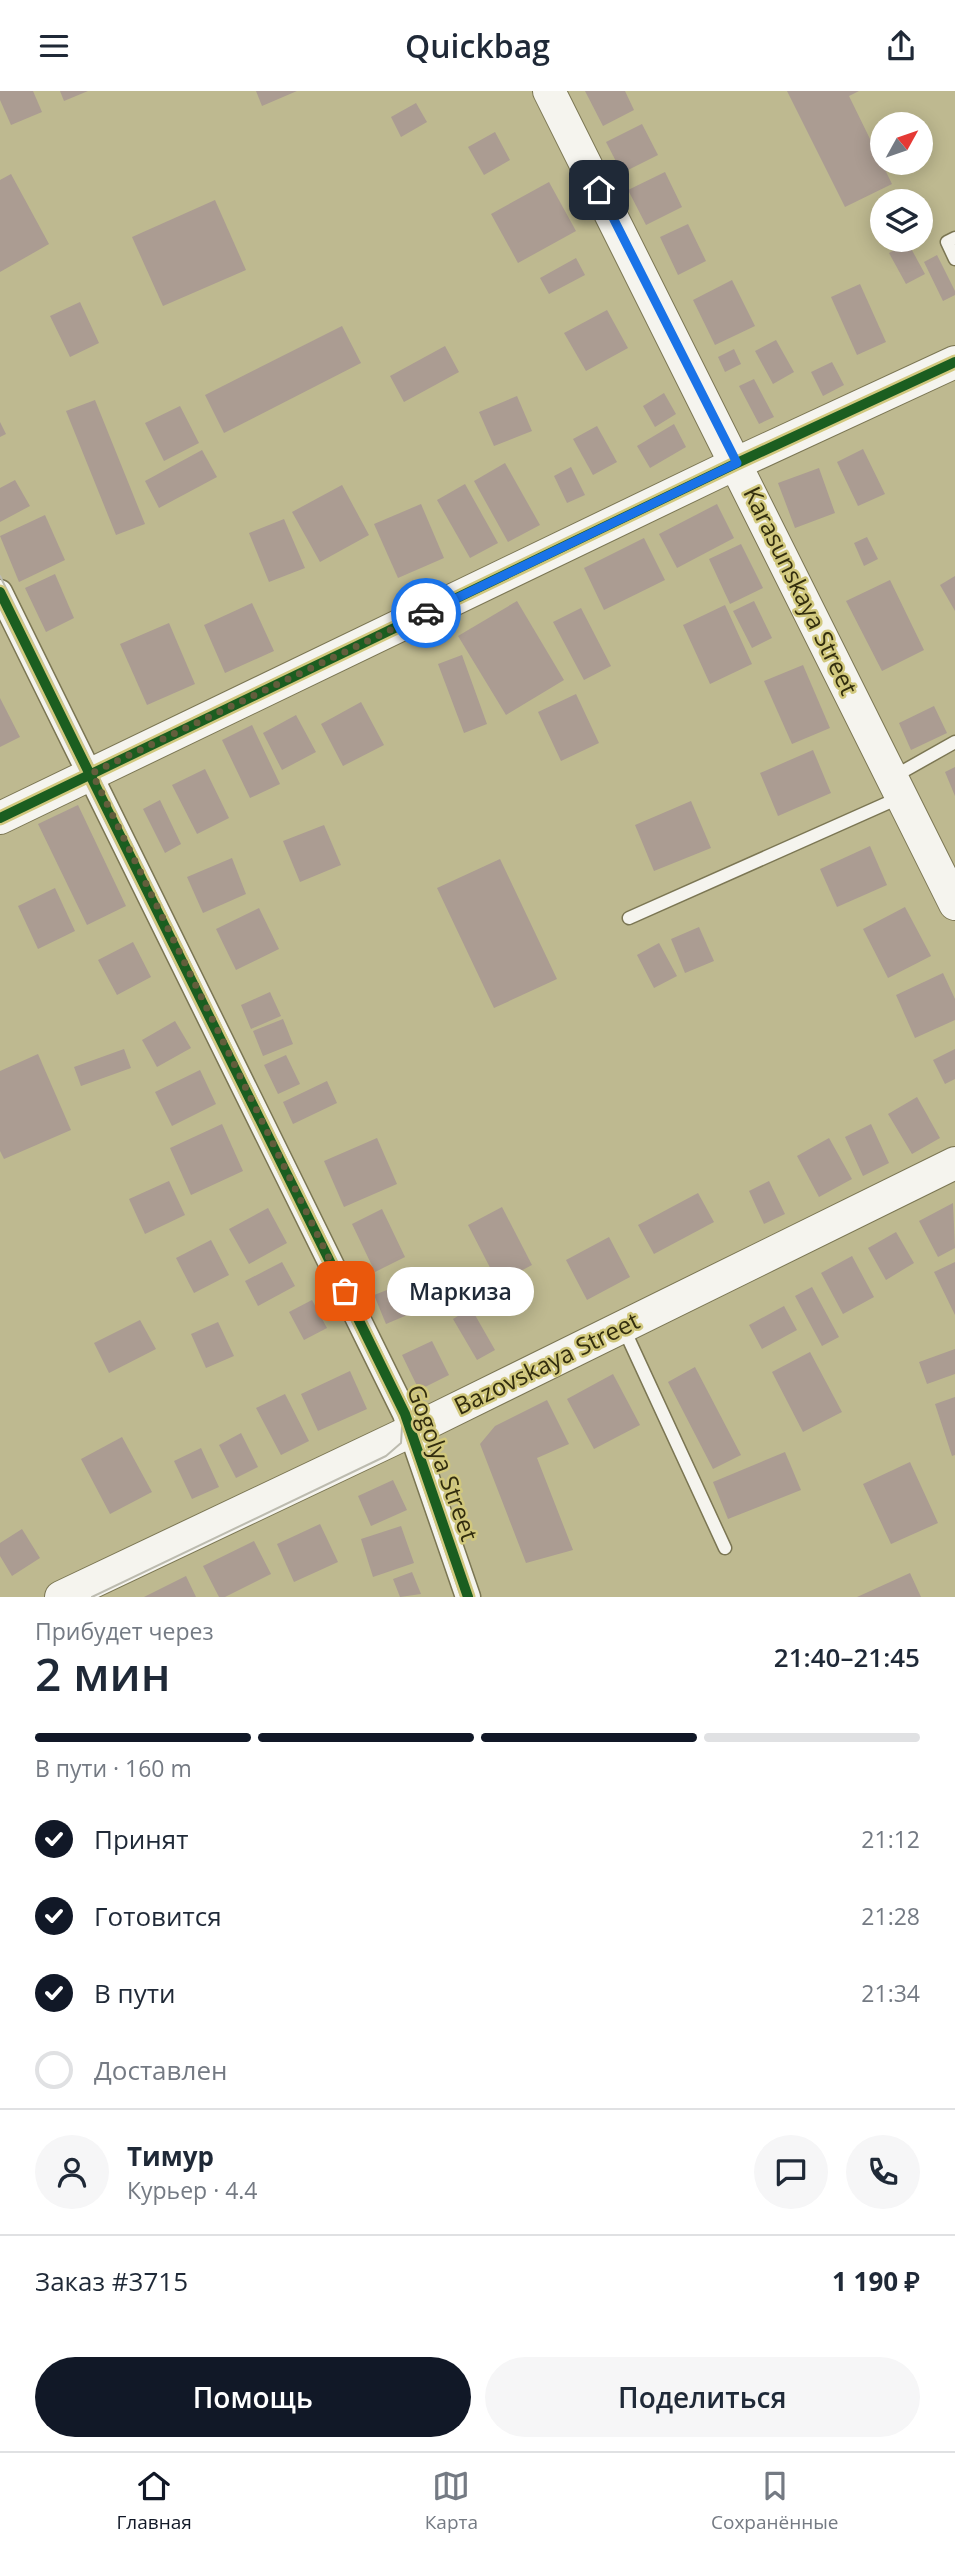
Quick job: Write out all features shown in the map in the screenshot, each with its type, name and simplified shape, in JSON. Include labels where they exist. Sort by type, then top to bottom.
[{"type":"street","name":"Karasunskaya Street","points":[[549,91],[955,904]]},
{"type":"street","points":[[0,818],[737,463],[955,362]]},
{"type":"street","name":"Gogolya Street","points":[[0,592],[92,773],[411,1431],[468,1597]]},
{"type":"street","name":"Bazovskaya Street","points":[[61,1597],[411,1431],[955,1163]]},
{"type":"lane","points":[[955,238],[947,242],[955,259]]},
{"type":"lane","points":[[629,918],[897,787],[955,742]]},
{"type":"lane","points":[[623,1327],[725,1548]]},
{"type":"building","points":[[0,91],[33,91],[42,112],[11,125],[0,100]]},
{"type":"building","points":[[60,91],[88,91],[64,101]]},
{"type":"building","points":[[256,91],[297,91],[262,106]]},
{"type":"building","points":[[585,91],[625,91],[634,110],[603,126]]},
{"type":"building","points":[[787,91],[859,91],[849,96],[870,139],[870,175],[888,175],[892,184],[882,189],[870,189],[870,195],[845,207]]},
{"type":"building","points":[[416,103],[427,122],[401,137],[391,117]]},
{"type":"building","points":[[642,124],[658,155],[622,173],[606,142]]},
{"type":"building","points":[[495,132],[510,160],[484,175],[468,147]]},
{"type":"building","points":[[665,172],[682,207],[646,225],[628,190]]},
{"type":"building","points":[[11,174],[49,244],[0,272],[0,180]]},
{"type":"building","points":[[549,182],[576,231],[518,263],[491,214]]},
{"type":"building","points":[[215,200],[246,270],[163,306],[132,237]]},
{"type":"building","points":[[688,224],[706,261],[678,275],[660,237]]},
{"type":"building","points":[[913,252],[925,274],[906,284],[889,253]]},
{"type":"building","points":[[937,255],[955,291],[955,295],[943,301],[924,262]]},
{"type":"building","points":[[576,258],[585,275],[549,294],[540,278]]},
{"type":"building","points":[[732,280],[755,326],[715,345],[693,300]]},
{"type":"building","points":[[860,284],[886,342],[857,355],[831,297]]},
{"type":"building","points":[[80,302],[99,343],[70,357],[50,316]]},
{"type":"building","points":[[607,310],[628,348],[586,371],[564,333]]},
{"type":"building","points":[[342,326],[361,363],[224,433],[205,395]]},
{"type":"building","points":[[776,340],[794,372],[773,384],[755,351]]},
{"type":"building","points":[[445,346],[459,372],[404,402],[390,376]]},
{"type":"building","points":[[734,349],[741,364],[725,372],[718,357]]},
{"type":"building","points":[[832,362],[844,385],[823,396],[811,372]]},
{"type":"building","points":[[754,379],[774,417],[759,424],[739,386]]},
{"type":"building","points":[[664,393],[676,414],[655,427],[643,406]]},
{"type":"building","points":[[517,396],[532,431],[494,446],[479,412]]},
{"type":"building","points":[[95,400],[145,524],[116,535],[66,411]]},
{"type":"building","points":[[180,406],[199,443],[164,461],[145,423]]},
{"type":"building","points":[[0,422],[6,434],[0,437]]},
{"type":"building","points":[[674,424],[686,447],[650,468],[637,446]]},
{"type":"building","points":[[597,426],[617,462],[593,475],[573,439]]},
{"type":"building","points":[[863,449],[885,494],[858,506],[837,462]]},
{"type":"building","points":[[202,450],[217,477],[159,508],[145,481]]},
{"type":"building","points":[[505,463],[540,525],[508,542],[474,481]]},
{"type":"building","points":[[571,467],[585,495],[567,503],[554,476]]},
{"type":"building","points":[[819,468],[835,513],[795,528],[778,483]]},
{"type":"building","points":[[15,480],[30,506],[0,522],[0,488]]},
{"type":"building","points":[[465,484],[498,543],[470,558],[437,500]]},
{"type":"building","points":[[342,485],[369,535],[320,562],[292,512]]},
{"type":"building","points":[[421,504],[444,558],[398,578],[374,524]]},
{"type":"building","points":[[717,504],[734,538],[677,568],[659,534]]},
{"type":"building","points":[[45,515],[65,560],[19,582],[0,536]]},
{"type":"building","points":[[284,519],[305,568],[269,582],[249,533]]},
{"type":"building","points":[[867,537],[878,559],[864,566],[854,543]]},
{"type":"building","points":[[644,538],[665,580],[604,610],[584,568]]},
{"type":"building","points":[[741,544],[763,588],[730,604],[709,559]]},
{"type":"building","points":[[55,574],[74,618],[46,632],[25,588]]},
{"type":"building","points":[[955,576],[955,611],[940,585]]},
{"type":"building","points":[[890,580],[924,650],[882,671],[846,601]]},
{"type":"building","points":[[517,601],[564,680],[506,715],[458,636]]},
{"type":"building","points":[[754,601],[772,638],[752,648],[733,611]]},
{"type":"building","points":[[252,603],[274,651],[225,673],[204,625]]},
{"type":"building","points":[[725,605],[752,664],[710,684],[683,625]]},
{"type":"building","points":[[581,608],[611,666],[584,680],[553,622]]},
{"type":"building","points":[[169,623],[195,684],[147,705],[120,644]]},
{"type":"building","points":[[462,655],[487,724],[464,733],[438,664]]},
{"type":"building","points":[[803,665],[830,728],[792,744],[764,681]]},
{"type":"building","points":[[576,694],[599,743],[561,761],[538,712]]},
{"type":"building","points":[[0,698],[20,737],[0,747]]},
{"type":"building","points":[[361,702],[384,745],[343,766],[321,724]]},
{"type":"building","points":[[934,706],[947,733],[911,750],[899,723]]},
{"type":"building","points":[[296,715],[316,752],[282,770],[263,733]]},
{"type":"building","points":[[252,725],[280,784],[250,798],[222,740]]},
{"type":"building","points":[[813,750],[831,793],[778,816],[760,773]]},
{"type":"building","points":[[955,767],[955,796],[945,772]]},
{"type":"building","points":[[205,769],[229,818],[197,834],[172,785]]},
{"type":"building","points":[[160,800],[181,844],[165,853],[143,809]]},
{"type":"building","points":[[691,801],[711,848],[654,871],[635,825]]},
{"type":"building","points":[[78,805],[126,906],[87,925],[38,824]]},
{"type":"building","points":[[324,825],[341,865],[300,882],[283,841]]},
{"type":"building","points":[[870,846],[887,885],[837,907],[820,869]]},
{"type":"building","points":[[232,858],[246,894],[203,913],[187,877]]},
{"type":"building","points":[[500,859],[557,979],[494,1008],[437,888]]},
{"type":"building","points":[[55,888],[75,931],[38,949],[18,906]]},
{"type":"building","points":[[905,907],[931,956],[888,978],[863,929]]},
{"type":"building","points":[[259,908],[279,949],[236,970],[216,929]]},
{"type":"building","points":[[699,927],[714,961],[685,973],[671,939]]},
{"type":"building","points":[[133,942],[151,977],[117,995],[98,960]]},
{"type":"building","points":[[659,943],[677,976],[654,988],[637,955]]},
{"type":"building","points":[[943,973],[955,999],[955,1020],[915,1038],[896,995]]},
{"type":"building","points":[[270,992],[281,1016],[251,1029],[241,1005]]},
{"type":"building","points":[[283,1019],[293,1044],[263,1056],[253,1031]]},
{"type":"building","points":[[175,1021],[191,1048],[157,1067],[142,1040]]},
{"type":"building","points":[[124,1049],[131,1068],[81,1086],[74,1067]]},
{"type":"building","points":[[955,1049],[955,1079],[945,1084],[933,1060]]},
{"type":"building","points":[[38,1054],[71,1130],[4,1159],[0,1151],[0,1071]]},
{"type":"building","points":[[286,1055],[300,1084],[278,1094],[264,1065]]},
{"type":"building","points":[[200,1070],[216,1104],[172,1126],[155,1092]]},
{"type":"building","points":[[327,1081],[337,1103],[293,1124],[283,1102]]},
{"type":"building","points":[[917,1097],[940,1138],[912,1154],[888,1114]]},
{"type":"building","points":[[222,1124],[243,1171],[191,1195],[170,1148]]},
{"type":"building","points":[[871,1124],[889,1163],[863,1176],[845,1137]]},
{"type":"building","points":[[377,1138],[397,1184],[344,1207],[324,1161]]},
{"type":"building","points":[[829,1138],[852,1179],[819,1197],[797,1156]]},
{"type":"building","points":[[169,1181],[185,1215],[145,1234],[129,1199]]},
{"type":"building","points":[[769,1181],[785,1214],[764,1224],[749,1191]]},
{"type":"building","points":[[698,1193],[714,1222],[654,1254],[638,1225]]},
{"type":"building","points":[[953,1203],[955,1248],[938,1257],[919,1221]]},
{"type":"building","points":[[502,1207],[532,1265],[498,1283],[468,1225]]},
{"type":"building","points":[[268,1208],[287,1243],[249,1264],[229,1229]]},
{"type":"building","points":[[382,1209],[405,1257],[375,1272],[352,1224]]},
{"type":"building","points":[[896,1232],[914,1263],[886,1280],[868,1248]]},
{"type":"building","points":[[609,1237],[630,1277],[587,1300],[566,1260]]},
{"type":"building","points":[[211,1240],[229,1275],[194,1293],[176,1258]]},
{"type":"building","points":[[852,1256],[874,1297],[843,1314],[821,1273]]},
{"type":"building","points":[[282,1262],[295,1286],[258,1306],[245,1281]]},
{"type":"building","points":[[955,1262],[955,1315],[934,1272]]},
{"type":"building","points":[[400,1285],[412,1313],[386,1324],[374,1295]]},
{"type":"building","points":[[812,1287],[839,1337],[822,1346],[795,1296]]},
{"type":"building","points":[[312,1300],[327,1328],[304,1340],[289,1312]]},
{"type":"building","points":[[784,1306],[797,1330],[762,1349],[749,1325]]},
{"type":"building","points":[[471,1308],[495,1350],[477,1360],[453,1319]]},
{"type":"building","points":[[140,1320],[156,1349],[109,1373],[94,1343]]},
{"type":"building","points":[[218,1322],[234,1356],[206,1368],[191,1334]]},
{"type":"building","points":[[432,1341],[449,1375],[419,1390],[402,1355]]},
{"type":"building","points":[[955,1349],[955,1374],[927,1384],[919,1362]]},
{"type":"building","points":[[810,1352],[842,1412],[803,1432],[772,1372]]},
{"type":"building","points":[[695,1367],[741,1455],[713,1469],[668,1382]]},
{"type":"building","points":[[350,1371],[367,1409],[318,1431],[301,1394]]},
{"type":"building","points":[[613,1374],[640,1425],[594,1449],[567,1399]]},
{"type":"building","points":[[285,1394],[309,1441],[281,1455],[256,1408]]},
{"type":"building","points":[[955,1397],[955,1455],[952,1456],[935,1404]]},
{"type":"building","points":[[547,1400],[569,1444],[537,1458],[573,1550],[526,1563],[480,1444],[495,1426]]},
{"type":"building","points":[[241,1433],[258,1467],[236,1478],[219,1445]]},
{"type":"building","points":[[122,1437],[152,1492],[110,1514],[81,1459]]},
{"type":"building","points":[[201,1448],[219,1487],[192,1499],[174,1461]]},
{"type":"building","points":[[785,1452],[801,1490],[728,1519],[713,1482]]},
{"type":"building","points":[[910,1462],[938,1523],[891,1544],[863,1484]]},
{"type":"building","points":[[393,1480],[407,1510],[371,1526],[358,1496]]},
{"type":"building","points":[[320,1524],[338,1562],[294,1582],[277,1544]]},
{"type":"building","points":[[401,1526],[414,1563],[373,1577],[361,1539]]},
{"type":"building","points":[[22,1529],[40,1558],[12,1576],[0,1556],[0,1543]]},
{"type":"building","points":[[254,1541],[271,1574],[225,1597],[219,1597],[203,1566]]},
{"type":"building","points":[[412,1572],[421,1594],[400,1597],[393,1579]]},
{"type":"building","points":[[910,1573],[921,1597],[857,1597]]},
{"type":"building","points":[[186,1576],[196,1597],[144,1597]]},
{"type":"tram line","points":[[0,576],[411,1412],[474,1597]]},
{"type":"tram line","points":[[0,608],[401,1421],[461,1597]]},
{"type":"tram line","points":[[92,1597],[386,1456],[401,1443],[402,1427]]},
{"type":"cycle path","points":[[0,818],[737,463],[955,362]]},
{"type":"cycle path","points":[[0,592],[405,1414],[468,1597]]},
{"type":"way so far","points":[[345,1291],[92,773],[426,613]]},
{"type":"place","name":"Маркиза","points":[[345,1291]]},
{"type":"route","points":[[426,613],[737,463],[599,190]]}]
